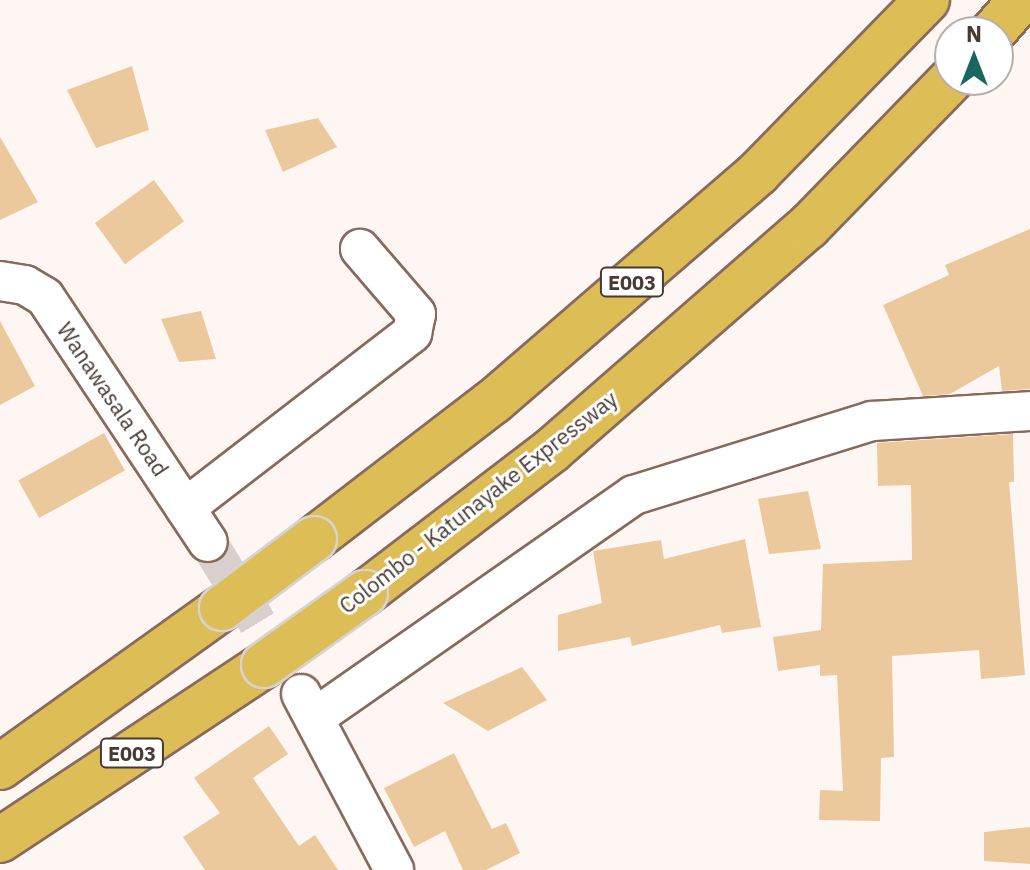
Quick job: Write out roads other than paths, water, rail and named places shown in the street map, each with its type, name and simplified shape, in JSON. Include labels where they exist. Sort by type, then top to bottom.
[{"type":"highway","name":"E003","points":[[0,767],[222,608],[494,401],[758,173],[927,0]]},
{"type":"highway","points":[[1007,16],[1021,0]]},
{"type":"highway","name":"Colombo - Katunayake Expressway","points":[[0,840],[264,665],[365,593],[552,450],[796,237],[935,96]]},
{"type":"street","points":[[185,508],[412,333],[416,314],[360,249]]},
{"type":"street","name":"Wanawasala Road","points":[[0,281],[25,285],[45,297],[208,542]]},
{"type":"street","points":[[394,870],[307,706],[634,495],[872,421],[1030,411]]},
{"type":"tunnel","points":[[208,542],[301,694]]}]
